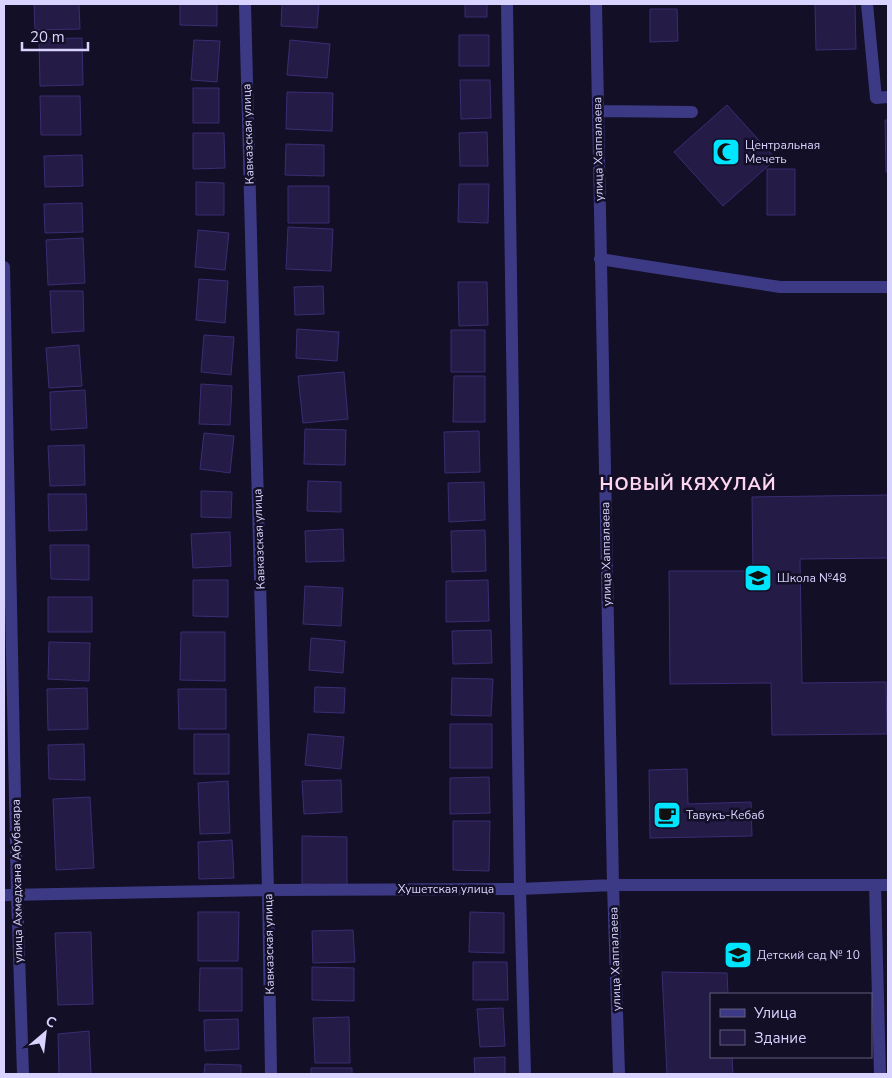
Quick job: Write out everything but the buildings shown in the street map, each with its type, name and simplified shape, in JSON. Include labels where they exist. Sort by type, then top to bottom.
[{"type":"street","name":"Кавказская улица","points":[[245,4],[272,1074]]},
{"type":"street","points":[[507,4],[520,889],[526,1074]]},
{"type":"street","name":"улица Хаппалаева","points":[[596,4],[613,885],[619,1074]]},
{"type":"street","points":[[867,4],[882,98]]},
{"type":"street","points":[[598,111],[692,112]]},
{"type":"street","points":[[600,259],[780,287],[888,286]]},
{"type":"street","name":"улица Ахмедхана Абубакара","points":[[4,267],[17,894],[23,1074]]},
{"type":"street","name":"Хушетская улица","points":[[4,895],[268,890],[520,889],[613,885],[888,885]]},
{"type":"street","points":[[875,886],[880,1074]]},
{"type":"place","name":"Центральная Мечеть","points":[[726,152]]},
{"type":"place","name":"Школа №48","points":[[758,578]]},
{"type":"place","name":"Тавукъ-Кебаб","points":[[667,815]]},
{"type":"place","name":"Детский сад № 10","points":[[738,955]]},
{"type":"district","name":"НОВЫЙ КЯХУЛАЙ","points":[[688,484]]}]
